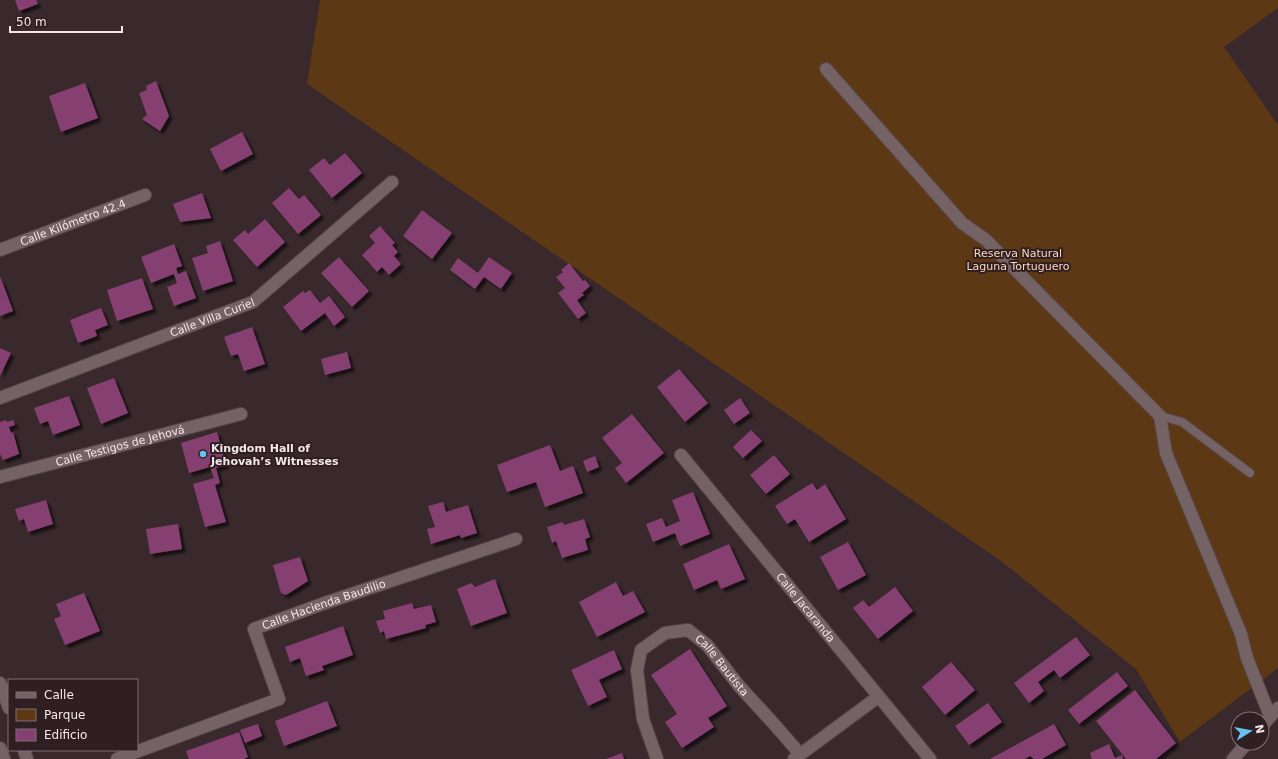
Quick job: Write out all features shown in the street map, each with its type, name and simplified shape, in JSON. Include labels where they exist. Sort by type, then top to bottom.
[{"type":"street","points":[[826,69],[962,223],[986,240],[1160,416],[1166,453],[1241,634],[1247,658],[1274,712]]},
{"type":"street","name":"Calle Villa Curiel","points":[[0,398],[253,302],[392,182]]},
{"type":"street","name":"Calle Kilómetro 42.4","points":[[0,250],[145,194]]},
{"type":"street","name":"Calle Testigos de Jehová","points":[[0,477],[241,414]]},
{"type":"street","name":"Calle Jacaranda","points":[[681,455],[930,759]]},
{"type":"street","name":"Calle Hacienda Baudilio","points":[[138,751],[279,699],[254,629],[322,604],[516,539]]},
{"type":"street","name":"Calle Bautista","points":[[657,759],[643,719],[637,670],[641,650],[665,633],[688,630],[708,645],[740,687],[774,724],[797,757],[878,696]]},
{"type":"street","points":[[0,683],[8,705]]},
{"type":"street","points":[[0,748],[4,759]]},
{"type":"street","name":"Calle Hacienda Baudilio","points":[[116,759],[138,751]]},
{"type":"street","points":[[1233,759],[1240,751]]},
{"type":"lane","points":[[1160,416],[1182,422],[1250,473]]},
{"type":"green space","name":"Reserva Natural Laguna Tortuguero","points":[[320,0],[1278,0],[1278,8],[1224,47],[1278,125],[1278,668],[1180,742],[1136,669],[1001,561],[307,84]]},
{"type":"building","points":[[15,0],[36,0],[38,4],[19,11]]},
{"type":"building","points":[[156,81],[169,116],[160,131],[142,119],[147,115],[139,93],[147,90],[146,86]]},
{"type":"building","points":[[85,83],[98,118],[61,132],[49,96]]},
{"type":"building","points":[[242,132],[253,154],[221,171],[210,149]]},
{"type":"building","points":[[345,153],[362,173],[332,198],[309,170],[324,158],[330,165]]},
{"type":"building","points":[[289,188],[299,199],[304,195],[321,215],[298,234],[272,203]]},
{"type":"building","points":[[202,193],[211,218],[180,222],[173,204]]},
{"type":"building","points":[[422,210],[452,233],[432,259],[403,236]]},
{"type":"building","points":[[265,219],[285,242],[257,267],[233,240],[245,230],[248,234]]},
{"type":"building","points":[[380,226],[395,243],[392,245],[398,252],[394,256],[401,264],[389,275],[382,267],[377,272],[362,255],[375,243],[369,236]]},
{"type":"building","points":[[220,241],[233,281],[203,291],[192,258],[208,253],[206,246]]},
{"type":"building","points":[[174,244],[182,266],[176,268],[178,274],[186,271],[196,298],[174,306],[167,287],[177,283],[174,274],[151,283],[141,257]]},
{"type":"building","points":[[339,257],[369,291],[352,307],[321,273]]},
{"type":"building","points":[[489,257],[512,273],[501,289],[484,277],[475,289],[450,270],[458,258],[478,273]]},
{"type":"building","points":[[569,263],[583,281],[585,280],[590,286],[582,293],[584,295],[577,300],[586,313],[578,319],[558,293],[565,288],[556,277],[563,272],[561,270]]},
{"type":"building","points":[[0,276],[13,311],[0,316]]},
{"type":"building","points":[[142,278],[153,309],[117,321],[107,290]]},
{"type":"building","points":[[310,290],[320,303],[329,296],[345,317],[334,326],[325,313],[301,331],[283,307],[303,291],[305,293]]},
{"type":"building","points":[[101,308],[108,325],[95,330],[97,336],[78,343],[70,320]]},
{"type":"building","points":[[252,327],[265,364],[244,371],[238,354],[231,356],[224,337]]},
{"type":"building","points":[[0,348],[11,353],[0,376]]},
{"type":"building","points":[[347,352],[351,368],[325,375],[321,359]]},
{"type":"building","points":[[679,369],[708,403],[685,422],[657,387]]},
{"type":"building","points":[[114,378],[128,413],[101,424],[87,388]]},
{"type":"building","points":[[69,396],[80,425],[53,435],[48,421],[40,424],[34,408]]},
{"type":"building","points":[[740,398],[750,413],[734,424],[724,410]]},
{"type":"building","points":[[632,414],[664,453],[626,483],[615,468],[622,463],[602,438]]},
{"type":"building","points":[[6,420],[7,422],[13,420],[15,425],[9,427],[11,433],[13,432],[19,454],[3,460],[0,454],[0,422]]},
{"type":"building","points":[[751,430],[762,441],[743,458],[733,447]]},
{"type":"building","points":[[217,432],[226,465],[216,468],[220,483],[215,485],[226,522],[205,527],[193,484],[214,478],[210,467],[189,473],[181,443]]},
{"type":"building","points":[[550,445],[560,471],[573,466],[583,493],[545,507],[536,482],[507,492],[497,465]]},
{"type":"building","points":[[774,455],[790,474],[766,494],[750,475]]},
{"type":"building","points":[[595,456],[599,467],[587,472],[583,461]]},
{"type":"building","points":[[812,483],[817,490],[825,484],[846,519],[809,542],[795,519],[787,524],[775,506]]},
{"type":"building","points":[[693,492],[710,534],[680,546],[675,533],[653,542],[646,524],[662,518],[666,527],[680,521],[672,500]]},
{"type":"building","points":[[46,500],[53,524],[28,532],[24,519],[19,521],[15,509]]},
{"type":"building","points":[[443,502],[446,512],[468,505],[477,533],[461,538],[460,535],[431,544],[427,529],[435,527],[428,506]]},
{"type":"building","points":[[584,519],[590,537],[585,539],[588,550],[562,558],[556,541],[552,543],[547,527],[563,522],[564,525]]},
{"type":"building","points":[[178,524],[182,549],[150,554],[146,529]]},
{"type":"building","points":[[848,542],[866,575],[838,590],[820,557]]},
{"type":"building","points":[[729,544],[745,579],[721,589],[717,580],[694,590],[683,564]]},
{"type":"building","points":[[300,557],[308,581],[286,595],[281,593],[273,565]]},
{"type":"building","points":[[495,579],[507,613],[471,626],[457,589],[471,583],[475,587]]},
{"type":"building","points":[[616,582],[623,596],[633,591],[645,612],[597,637],[579,602]]},
{"type":"building","points":[[895,587],[913,611],[878,639],[853,608],[863,600],[869,607]]},
{"type":"building","points":[[84,593],[100,631],[65,645],[54,619],[61,616],[56,604]]},
{"type":"building","points":[[412,603],[414,609],[431,605],[436,622],[425,625],[426,628],[386,639],[384,631],[380,633],[376,621],[385,619],[383,611]]},
{"type":"building","points":[[343,626],[353,655],[322,666],[324,670],[306,676],[300,658],[290,662],[285,647]]},
{"type":"building","points":[[1076,637],[1090,655],[1060,678],[1054,670],[1038,682],[1044,691],[1029,703],[1014,683]]},
{"type":"building","points":[[690,649],[727,706],[708,718],[714,727],[682,748],[665,722],[677,714],[651,675]]},
{"type":"building","points":[[614,650],[622,669],[599,680],[607,697],[588,706],[571,670]]},
{"type":"building","points":[[951,662],[975,690],[945,715],[922,687]]},
{"type":"building","points":[[1117,672],[1128,686],[1079,724],[1068,710]]},
{"type":"building","points":[[1135,690],[1176,743],[1156,759],[1126,759],[1096,721]]},
{"type":"building","points":[[327,701],[337,726],[284,746],[275,721]]},
{"type":"building","points":[[988,703],[1002,722],[969,745],[955,726]]},
{"type":"building","points":[[258,724],[262,736],[245,743],[240,730]]},
{"type":"building","points":[[1054,724],[1066,745],[1042,759],[1034,759],[1030,756],[1025,759],[990,759]]},
{"type":"building","points":[[239,732],[248,757],[244,759],[189,759],[186,751]]},
{"type":"building","points":[[1109,744],[1115,758],[1122,755],[1123,759],[1092,759],[1090,753]]},
{"type":"building","points":[[622,753],[624,759],[606,759]]},
{"type":"place","name":"Kingdom Hall of Jehovah’s Witnesses","points":[[203,454]]}]
